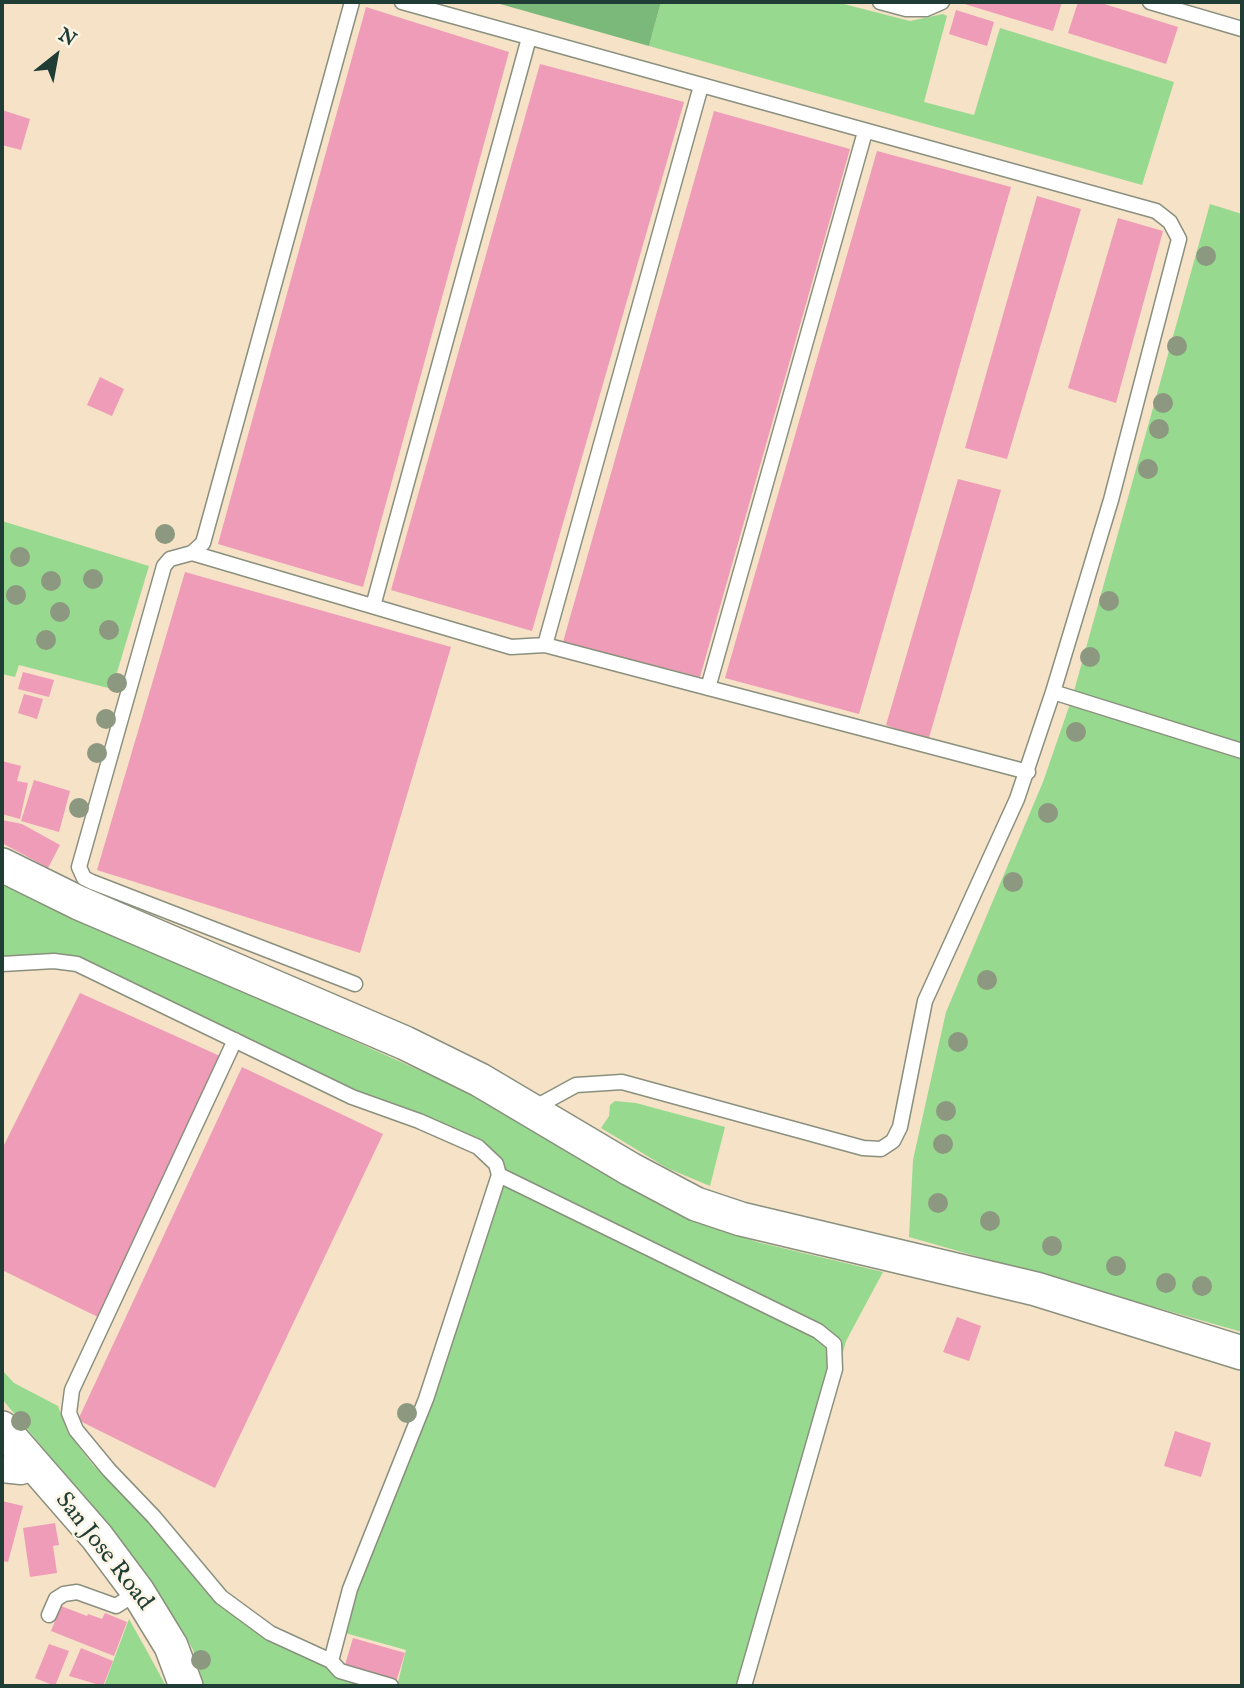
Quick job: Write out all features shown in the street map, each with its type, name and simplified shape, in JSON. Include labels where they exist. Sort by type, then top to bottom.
[{"type":"street","points":[[2,865],[79,903],[405,1044],[531,1110],[666,1189],[721,1213],[1035,1289],[1242,1353]]},
{"type":"street","name":"San Jose Road","points":[[2,1428],[18,1468],[97,1537],[138,1592],[171,1646],[186,1686]]},
{"type":"lane","points":[[352,2],[203,543],[192,553],[170,559],[163,566],[80,871],[92,882],[355,984]]},
{"type":"lane","points":[[402,2],[1156,211],[1170,222],[1179,239],[1111,500],[1028,772],[929,991],[918,1029],[900,1127],[885,1148],[863,1148],[622,1082],[576,1085],[531,1110]]},
{"type":"lane","points":[[880,2],[906,9],[926,9],[942,2]]},
{"type":"lane","points":[[1150,2],[1242,29]]},
{"type":"lane","points":[[373,606],[529,38]]},
{"type":"lane","points":[[545,645],[701,86]]},
{"type":"lane","points":[[708,688],[865,132]]},
{"type":"lane","points":[[192,553],[511,647],[545,645],[1028,772]]},
{"type":"lane","points":[[1053,692],[1242,751]]},
{"type":"lane","points":[[2,964],[54,961],[78,964],[366,1103],[419,1121],[478,1147],[492,1158],[499,1175],[426,1399],[342,1612],[331,1661]]},
{"type":"lane","points":[[235,1040],[72,1390],[69,1413],[76,1430],[108,1470],[154,1517],[212,1589],[270,1633],[331,1661],[340,1671],[391,1686]]},
{"type":"lane","points":[[499,1175],[818,1331],[834,1344],[835,1368],[744,1686]]},
{"type":"lane","points":[[49,1615],[56,1599],[64,1594],[77,1592],[116,1606],[138,1592]]},
{"type":"green space","points":[[493,2],[661,2],[649,46]]},
{"type":"green space","points":[[661,2],[836,2],[910,21],[943,14],[947,16],[924,102],[974,115],[1000,28],[1174,82],[1142,185],[649,46]]},
{"type":"green space","points":[[1210,204],[1242,214],[1242,1332],[909,1237],[913,1160],[946,1012],[1043,782],[1072,698]]},
{"type":"green space","points":[[2,521],[149,566],[112,689],[19,665],[15,677],[2,674]]},
{"type":"green space","points":[[2,883],[479,1097],[705,1224],[757,1242],[883,1272],[846,1341],[789,1554],[748,1686],[397,1686],[406,1650],[338,1631],[501,1166],[368,1096],[87,960],[49,954],[2,959]]},
{"type":"green space","points":[[615,1101],[636,1103],[725,1127],[710,1186],[667,1168],[601,1128],[609,1116],[610,1105]]},
{"type":"green space","points":[[2,1370],[14,1383],[58,1406],[68,1433],[93,1465],[149,1520],[201,1586],[222,1608],[277,1645],[372,1686],[204,1686],[193,1650],[183,1631],[125,1546],[2,1399]]},
{"type":"green space","points":[[129,1619],[148,1653],[166,1686],[104,1686]]},
{"type":"building","points":[[958,2],[1062,2],[1053,31]]},
{"type":"building","points":[[1078,2],[1098,2],[1178,27],[1166,64],[1068,33]]},
{"type":"building","points":[[366,7],[509,52],[363,587],[218,544]]},
{"type":"building","points":[[956,10],[994,22],[987,46],[949,34]]},
{"type":"building","points":[[540,64],[684,102],[532,631],[391,590]]},
{"type":"building","points":[[2,110],[30,119],[21,150],[2,145]]},
{"type":"building","points":[[714,111],[850,149],[700,677],[563,642]]},
{"type":"building","points":[[877,151],[1011,187],[859,714],[725,678]]},
{"type":"building","points":[[1037,196],[1081,209],[1007,459],[965,448]]},
{"type":"building","points":[[1118,218],[1163,231],[1116,403],[1068,388]]},
{"type":"building","points":[[100,377],[124,389],[112,416],[87,405]]},
{"type":"building","points":[[958,479],[1001,490],[928,741],[886,725]]},
{"type":"building","points":[[185,572],[451,647],[360,953],[97,870]]},
{"type":"building","points":[[23,672],[54,680],[49,697],[18,689]]},
{"type":"building","points":[[24,694],[43,699],[37,719],[18,713]]},
{"type":"building","points":[[2,761],[21,766],[17,781],[28,783],[20,819],[2,814]]},
{"type":"building","points":[[34,780],[70,791],[59,832],[21,821]]},
{"type":"building","points":[[2,820],[22,824],[60,845],[48,868],[2,843]]},
{"type":"building","points":[[80,993],[220,1056],[98,1317],[2,1270],[2,1149]]},
{"type":"building","points":[[242,1067],[383,1134],[215,1488],[78,1420]]},
{"type":"building","points":[[957,1317],[981,1326],[969,1361],[943,1352]]},
{"type":"building","points":[[1175,1431],[1211,1443],[1201,1477],[1164,1466]]},
{"type":"building","points":[[2,1501],[23,1506],[8,1562],[2,1561]]},
{"type":"building","points":[[55,1523],[59,1545],[53,1546],[57,1573],[30,1577],[23,1528]]},
{"type":"building","points":[[61,1606],[87,1616],[88,1614],[102,1619],[105,1613],[127,1622],[114,1656],[51,1631]]},
{"type":"building","points":[[353,1638],[405,1653],[396,1682],[344,1668]]},
{"type":"building","points":[[49,1644],[69,1651],[55,1686],[35,1678]]},
{"type":"building","points":[[81,1648],[113,1661],[103,1686],[69,1676]]}]
